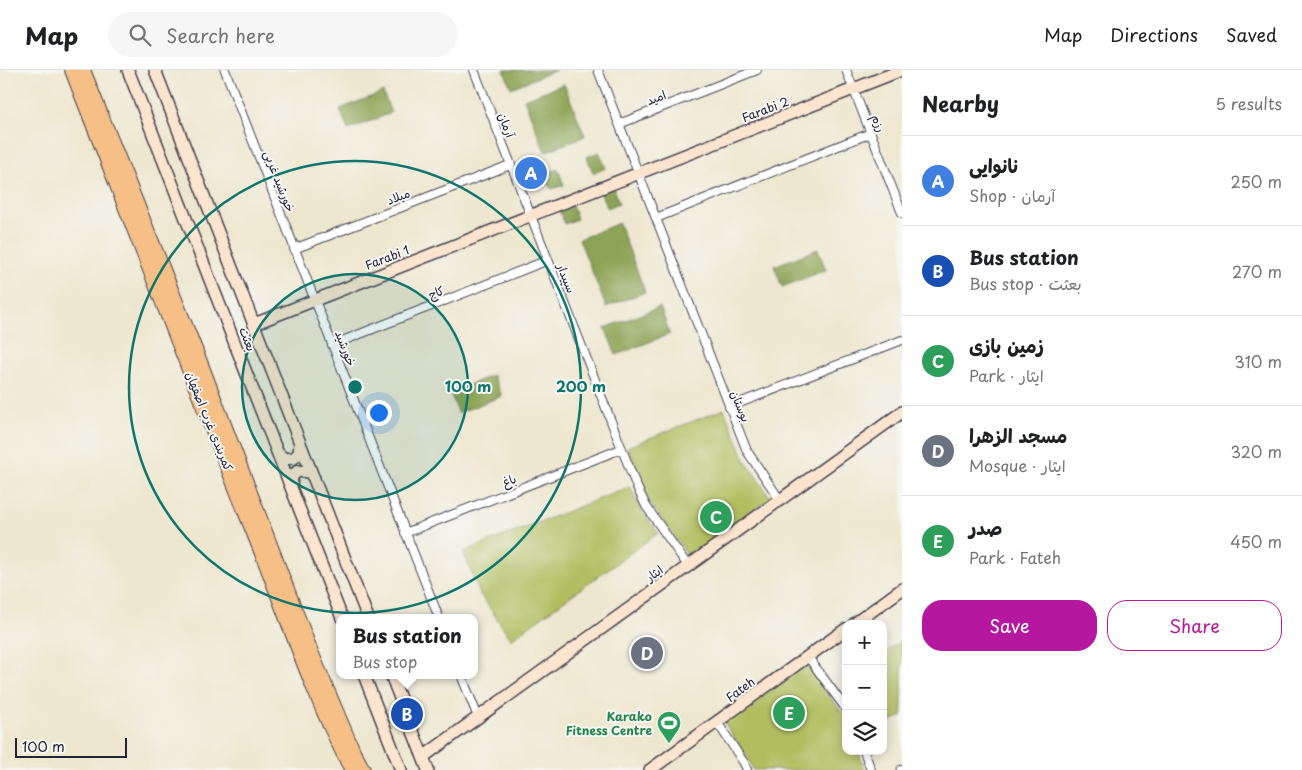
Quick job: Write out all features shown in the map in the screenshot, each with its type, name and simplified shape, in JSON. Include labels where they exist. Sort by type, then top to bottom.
[{"type":"highway","name":"کمربندی غرب اصفهان","points":[[72,70],[308,672],[352,770]]},
{"type":"highway","name":"کمربندی غرب اصفهان","points":[[83,70],[198,358],[311,652],[353,751],[364,770]]},
{"type":"street","name":"بعثت","points":[[128,70],[340,614]]},
{"type":"street","name":"بعثت","points":[[155,70],[366,614]]},
{"type":"street","name":"خورشید غربی","points":[[225,70],[315,300]]},
{"type":"street","name":"آرمان","points":[[474,70],[530,215]]},
{"type":"street","name":"بوستان","points":[[598,70],[751,460],[780,500]]},
{"type":"street","name":"امید","points":[[619,124],[757,70]]},
{"type":"street","name":"رزم","points":[[846,70],[902,213]]},
{"type":"street","name":"Farabi 2","points":[[530,215],[902,70]]},
{"type":"street","points":[[656,218],[871,133]]},
{"type":"street","name":"میلاد","points":[[294,249],[510,165]]},
{"type":"street","name":"Farabi 1","points":[[254,324],[530,215]]},
{"type":"street","name":"سپیدار","points":[[530,215],[621,449],[646,506],[688,566]]},
{"type":"street","name":"کاج","points":[[332,345],[548,260]]},
{"type":"street","name":"خورشید","points":[[315,300],[437,614]]},
{"type":"street","points":[[729,407],[902,340]]},
{"type":"street","name":"ایثار","points":[[423,757],[902,412]]},
{"type":"street","points":[[277,452],[284,459],[294,458],[299,454],[300,443]]},
{"type":"street","name":"باغ","points":[[405,533],[621,449]]},
{"type":"street","points":[[291,487],[292,476],[298,471],[309,472],[314,478]]},
{"type":"street","points":[[859,620],[902,589]]},
{"type":"street","name":"Fateh","points":[[650,770],[842,632]]},
{"type":"street","points":[[808,656],[842,703]]},
{"type":"street","points":[[366,679],[401,770]]},
{"type":"street","points":[[393,679],[428,770]]},
{"type":"street","points":[[463,679],[478,717]]},
{"type":"street","points":[[716,722],[747,770]]},
{"type":"street","points":[[865,755],[871,770]]},
{"type":"green space","points":[[504,70],[556,70],[511,88]]},
{"type":"green space","points":[[564,84],[585,136],[545,152],[524,99]]},
{"type":"green space","points":[[383,92],[391,113],[348,130],[340,109]]},
{"type":"green space","points":[[599,152],[606,168],[593,173],[587,157]]},
{"type":"green space","points":[[558,169],[564,185],[551,189],[545,174]]},
{"type":"green space","points":[[613,187],[619,203],[607,208],[600,192]]},
{"type":"green space","points":[[571,203],[577,219],[565,224],[558,208]]},
{"type":"green space","points":[[619,223],[645,292],[606,307],[579,239]]},
{"type":"green space","points":[[818,249],[826,270],[782,287],[774,266]]},
{"type":"green space","points":[[660,307],[670,334],[616,355],[605,328]]},
{"type":"green space","points":[[493,375],[502,396],[458,413],[450,392]]},
{"type":"green space","points":[[724,409],[746,462],[771,498],[689,557],[650,503],[627,447]]},
{"type":"green space","points":[[630,487],[641,509],[658,533],[511,639],[480,594],[463,552]]},
{"type":"green space","points":[[902,640],[902,716],[887,722],[887,665],[887,651]]},
{"type":"green space","points":[[806,663],[842,713],[842,755],[859,755],[865,770],[753,770],[749,760],[724,722]]},
{"type":"place","name":"نانوایی","points":[[531,173]]},
{"type":"place","name":"زمین بازی","points":[[716,517]]},
{"type":"place","name":"مسجد الزهرا","points":[[647,653]]},
{"type":"place","name":"صدر","points":[[789,713]]},
{"type":"place","name":"Bus station","points":[[407,714]]},
{"type":"place","name":"Karako Fitness Centre","points":[[669,744]]}]
